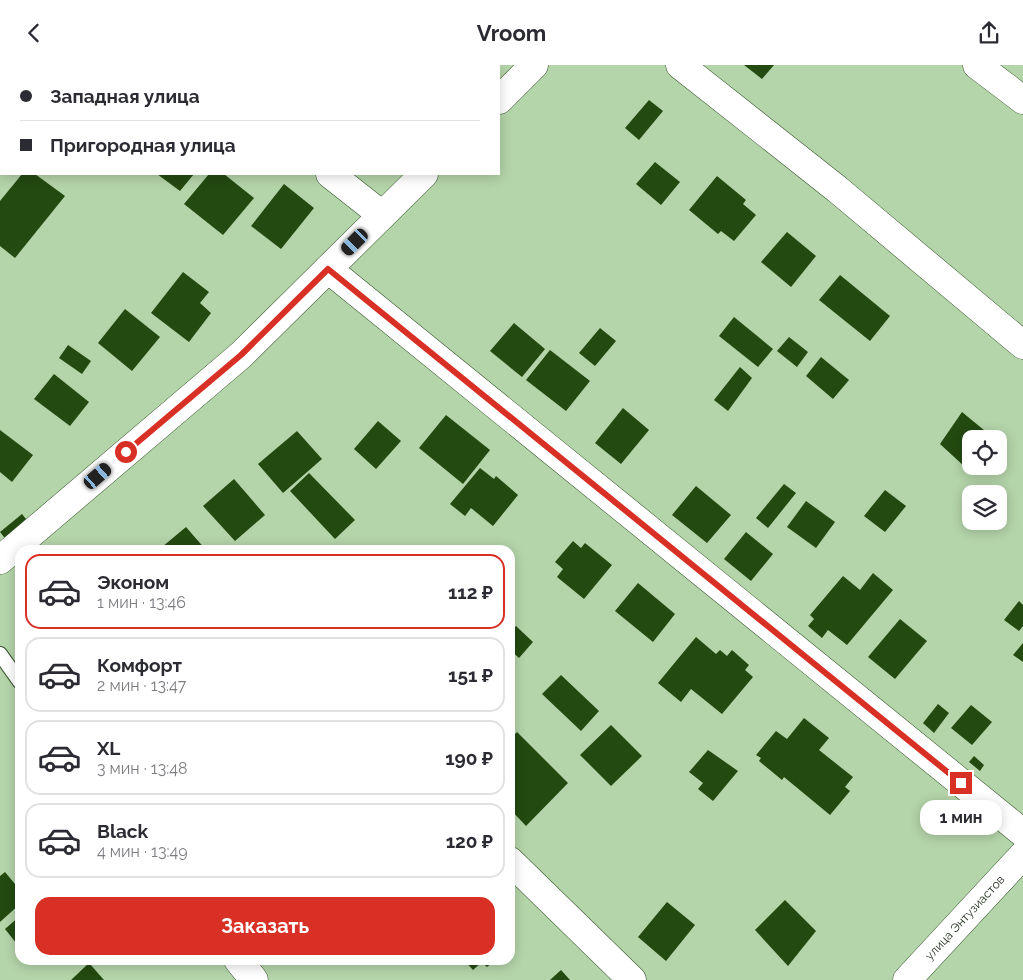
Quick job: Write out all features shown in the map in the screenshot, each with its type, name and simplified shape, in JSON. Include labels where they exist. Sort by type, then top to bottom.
[{"type":"street","points":[[500,98],[534,65]]},
{"type":"street","points":[[680,65],[837,189],[1023,345]]},
{"type":"street","points":[[977,65],[1023,100]]},
{"type":"street","points":[[331,175],[382,215]]},
{"type":"street","points":[[18,545],[241,355],[423,175]]},
{"type":"street","points":[[328,269],[1023,833]]},
{"type":"street","points":[[0,560],[15,547]]},
{"type":"street","name":"улица Энтузиастов","points":[[907,980],[1023,855]]},
{"type":"street","points":[[515,866],[632,980]]},
{"type":"street","points":[[242,965],[254,980]]},
{"type":"lane","points":[[0,654],[15,675]]},
{"type":"building","points":[[744,65],[774,65],[762,79]]},
{"type":"building","points":[[649,100],[663,111],[639,140],[625,128]]},
{"type":"building","points":[[655,162],[680,182],[661,205],[636,184]]},
{"type":"building","points":[[21,175],[36,175],[65,196],[15,258],[0,246],[0,201]]},
{"type":"building","points":[[158,175],[193,175],[180,191]]},
{"type":"building","points":[[208,175],[225,175],[254,198],[223,235],[184,204]]},
{"type":"building","points":[[717,176],[746,200],[743,204],[756,215],[734,241],[721,231],[718,234],[689,210]]},
{"type":"building","points":[[284,184],[314,208],[281,249],[251,226]]},
{"type":"building","points":[[787,232],[816,256],[791,287],[761,262]]},
{"type":"building","points":[[183,272],[209,292],[200,303],[211,313],[189,342],[151,313]]},
{"type":"building","points":[[840,275],[890,316],[870,341],[819,300]]},
{"type":"building","points":[[125,309],[160,337],[132,371],[98,343]]},
{"type":"building","points":[[734,317],[773,349],[758,367],[719,336]]},
{"type":"building","points":[[514,323],[545,349],[522,377],[490,351]]},
{"type":"building","points":[[600,328],[616,341],[595,366],[579,353]]},
{"type":"building","points":[[789,337],[808,352],[797,367],[777,351]]},
{"type":"building","points":[[68,345],[91,361],[82,374],[59,358]]},
{"type":"building","points":[[550,350],[590,381],[566,411],[526,380]]},
{"type":"building","points":[[821,357],[849,380],[833,399],[806,376]]},
{"type":"building","points":[[740,367],[752,378],[728,411],[714,400]]},
{"type":"building","points":[[54,374],[89,402],[70,426],[34,399]]},
{"type":"building","points":[[623,408],[649,430],[621,464],[595,443]]},
{"type":"building","points":[[962,412],[984,430],[962,430],[962,464],[940,444]]},
{"type":"building","points":[[446,415],[490,450],[463,484],[419,448]]},
{"type":"building","points":[[378,421],[401,441],[376,469],[354,449]]},
{"type":"building","points":[[0,430],[33,455],[12,482],[0,472]]},
{"type":"building","points":[[297,431],[322,459],[283,493],[258,464]]},
{"type":"building","points":[[480,468],[494,479],[496,476],[518,495],[493,526],[471,508],[465,516],[450,504]]},
{"type":"building","points":[[309,473],[355,520],[335,539],[290,491]]},
{"type":"building","points":[[234,479],[265,515],[235,541],[203,506]]},
{"type":"building","points":[[784,484],[796,493],[768,528],[756,518]]},
{"type":"building","points":[[696,486],[731,515],[707,543],[672,515]]},
{"type":"building","points":[[885,490],[906,506],[885,532],[864,516]]},
{"type":"building","points":[[806,501],[835,522],[816,548],[787,527]]},
{"type":"building","points":[[22,514],[30,524],[8,542],[0,532]]},
{"type":"building","points":[[186,527],[202,545],[164,545]]},
{"type":"building","points":[[746,532],[773,554],[751,581],[724,559]]},
{"type":"building","points":[[573,541],[581,548],[585,543],[612,565],[584,599],[557,577],[563,569],[555,562]]},
{"type":"building","points":[[873,573],[893,590],[847,645],[828,630],[822,638],[808,626],[814,619],[810,615],[843,576],[860,590]]},
{"type":"building","points":[[638,583],[675,614],[653,642],[615,611]]},
{"type":"building","points":[[1019,601],[1023,605],[1023,626],[1019,631],[1004,620]]},
{"type":"building","points":[[900,619],[927,641],[895,679],[868,657]]},
{"type":"building","points":[[516,626],[533,642],[519,658],[515,654]]},
{"type":"building","points":[[696,637],[716,654],[720,650],[727,656],[732,650],[749,665],[745,670],[753,677],[722,714],[691,689],[681,702],[658,683]]},
{"type":"building","points":[[1023,643],[1023,662],[1013,655]]},
{"type":"building","points":[[561,675],[599,711],[581,731],[542,694]]},
{"type":"building","points":[[938,704],[949,713],[934,733],[923,723]]},
{"type":"building","points":[[971,705],[992,722],[972,745],[951,728]]},
{"type":"building","points":[[804,718],[829,738],[819,750],[853,777],[845,787],[850,791],[830,815],[784,777],[782,780],[759,761],[761,758],[756,755],[776,731],[787,739]]},
{"type":"building","points":[[611,725],[642,756],[611,786],[580,755]]},
{"type":"building","points":[[517,732],[568,783],[526,826],[515,814],[515,734]]},
{"type":"building","points":[[708,750],[738,771],[713,801],[698,789],[703,783],[689,772]]},
{"type":"building","points":[[974,756],[984,765],[980,771],[969,762]]},
{"type":"building","points":[[5,872],[15,884],[15,908],[0,922],[0,876]]},
{"type":"building","points":[[785,900],[816,931],[788,966],[755,930]]},
{"type":"building","points":[[667,902],[695,925],[666,961],[638,937]]},
{"type":"building","points":[[15,920],[15,942],[5,929]]},
{"type":"building","points":[[87,965],[91,965],[104,980],[71,980]]},
{"type":"building","points":[[468,965],[479,965],[473,970]]},
{"type":"building","points":[[561,970],[570,980],[550,980]]},
{"type":"route","points":[[126,452],[241,355],[328,269],[961,783]]}]
